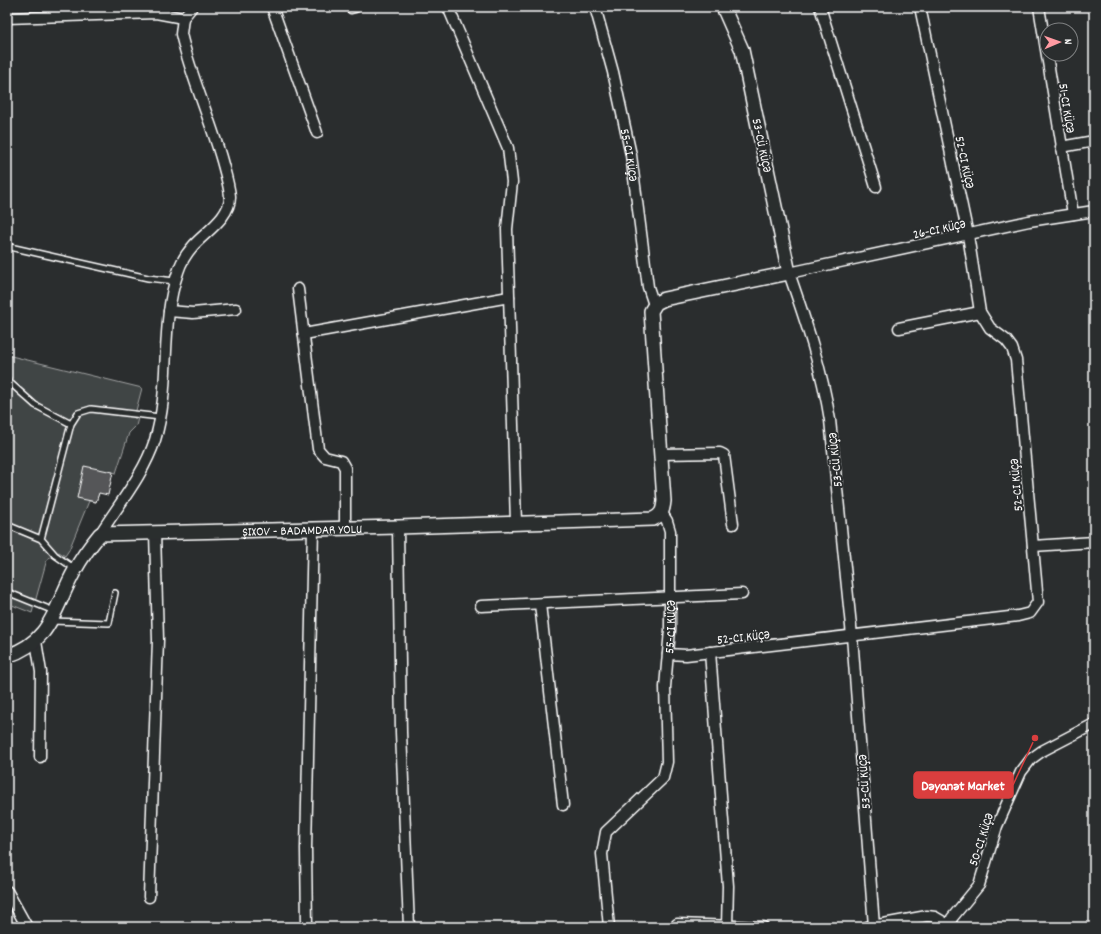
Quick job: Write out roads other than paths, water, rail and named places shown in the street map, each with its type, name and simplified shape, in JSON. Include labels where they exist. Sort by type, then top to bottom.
[{"type":"street","points":[[7,656],[27,648],[36,641],[53,616],[75,569],[100,534],[147,460],[155,440],[160,416],[169,311],[175,281],[186,255],[227,210],[230,198],[218,149],[181,34],[183,18],[192,7]]},
{"type":"street","points":[[272,7],[317,133]]},
{"type":"street","points":[[448,7],[508,148],[512,182],[507,229],[516,523]]},
{"type":"street","name":"55-CI KÜÇƏ","points":[[595,7],[613,72],[631,155],[648,287],[654,305],[651,311],[650,320],[664,501],[662,513],[670,531],[671,598],[665,687],[667,762],[663,778],[606,832],[603,841],[602,854],[609,927]]},
{"type":"street","name":"53-CÜ KÜÇƏ","points":[[722,7],[742,50],[789,273],[813,340],[826,395],[852,636],[871,927]]},
{"type":"street","points":[[820,7],[876,187]]},
{"type":"street","name":"52-CI KÜÇƏ","points":[[668,654],[686,655],[1018,616],[1030,613],[1038,602],[1016,360],[1012,348],[1006,340],[990,328],[980,312],[968,235],[920,7]]},
{"type":"street","name":"51-CI KÜÇƏ","points":[[1038,7],[1072,214]]},
{"type":"street","points":[[7,18],[165,13],[183,18]]},
{"type":"street","points":[[1061,147],[1094,141]]},
{"type":"street","points":[[654,305],[664,300],[789,273],[968,235],[1094,211]]},
{"type":"street","points":[[298,289],[318,449],[325,457],[341,461],[345,468],[345,527]]},
{"type":"street","points":[[304,334],[509,297]]},
{"type":"street","points":[[169,311],[193,313],[236,309]]},
{"type":"street","points":[[899,328],[980,312]]},
{"type":"street","points":[[661,454],[720,453],[724,455],[733,524]]},
{"type":"street","points":[[100,534],[653,519],[662,513]]},
{"type":"street","points":[[398,527],[401,732],[409,927]]},
{"type":"street","points":[[307,927],[306,841],[312,528]]},
{"type":"street","points":[[148,896],[158,640],[156,532]]},
{"type":"street","points":[[1033,546],[1094,542]]},
{"type":"street","points":[[481,606],[742,594]]},
{"type":"street","points":[[540,604],[563,805]]},
{"type":"street","points":[[36,641],[42,672],[40,757]]},
{"type":"street","points":[[710,652],[728,879],[727,926]]},
{"type":"street","name":"50-CI KÜÇƏ","points":[[951,926],[952,918],[979,885],[997,826],[1021,772],[1042,751],[1094,724]]},
{"type":"street","points":[[7,891],[27,927]]},
{"type":"street","points":[[871,927],[927,916],[935,916],[951,926]]},
{"type":"street","points":[[677,924],[763,927]]},
{"type":"lane","points":[[7,244],[10,247],[148,278],[175,281]]},
{"type":"lane","points":[[7,380],[35,405],[72,424]]},
{"type":"lane","points":[[41,540],[72,424],[78,413],[91,409],[160,416]]},
{"type":"lane","points":[[7,525],[41,540],[55,555],[75,569]]},
{"type":"lane","points":[[7,592],[53,616],[110,623],[115,593]]},
{"type":"place","name":"Dəyanət Market","points":[[1035,738]]}]
